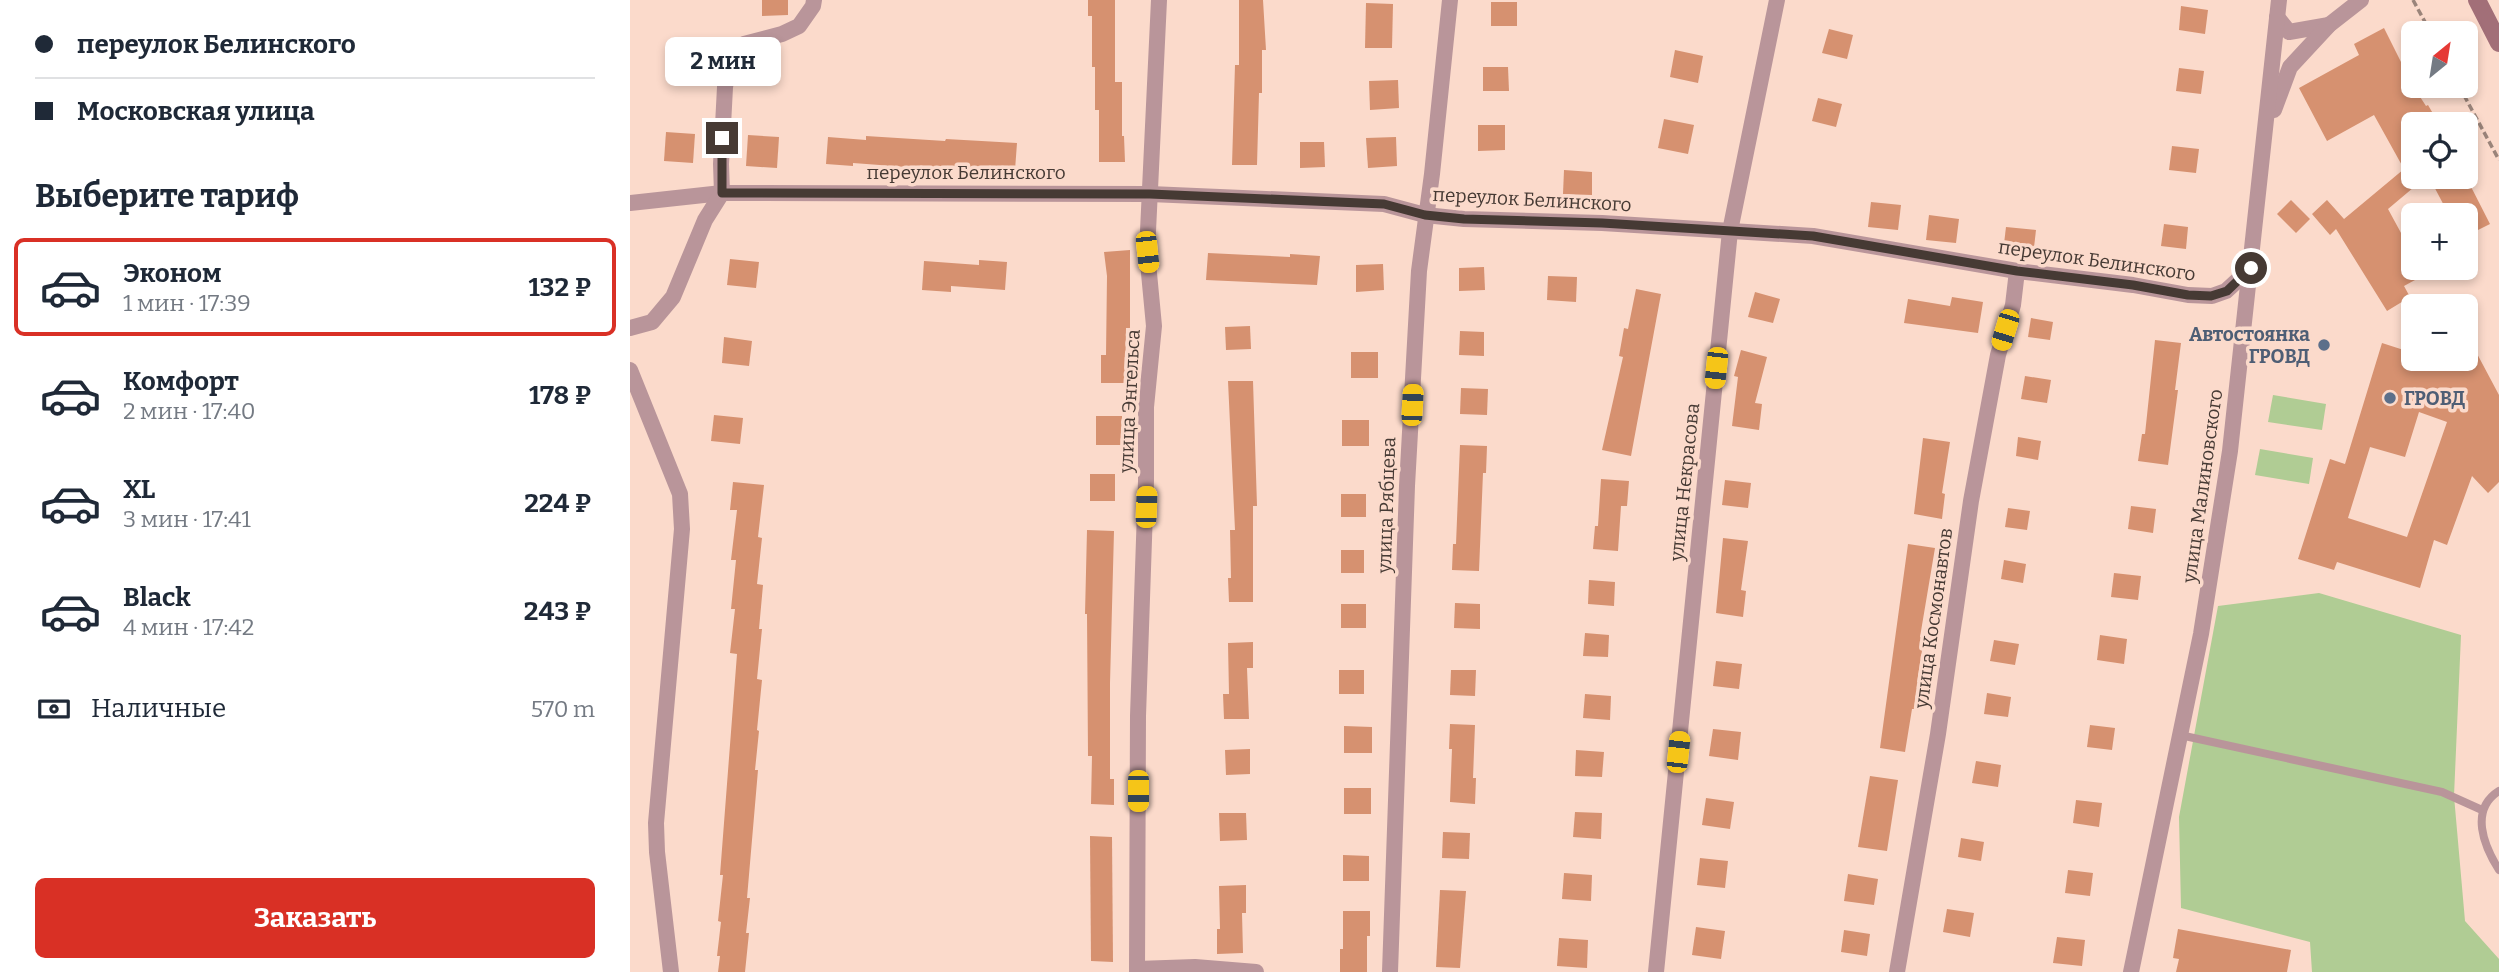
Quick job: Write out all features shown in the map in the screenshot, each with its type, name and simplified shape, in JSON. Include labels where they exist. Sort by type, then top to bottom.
[{"type":"main road","points":[[2477,0],[2499,43]]},
{"type":"street","points":[[630,328],[652,322],[673,297],[705,220],[722,193],[725,87],[730,61],[744,44],[782,34],[799,26],[813,6],[814,0]]},
{"type":"street","name":"улица Энгельса","points":[[1137,970],[1138,716],[1146,407],[1154,326],[1147,252],[1159,0]]},
{"type":"street","name":"улица Рябцева","points":[[1390,972],[1407,486],[1419,271],[1450,0]]},
{"type":"street","name":"улица Некрасова","points":[[1656,972],[1730,231],[1777,0]]},
{"type":"street","points":[[2262,149],[2290,67],[2329,25],[2361,0]]},
{"type":"street","points":[[2278,8],[2289,32],[2329,25]]},
{"type":"street","name":"улица Малиновского","points":[[2131,972],[2201,634],[2230,451],[2278,8]]},
{"type":"street","name":"переулок Белинского","points":[[630,203],[722,193],[1150,194],[1384,204],[1425,215],[1813,236],[2017,271],[2133,285],[2188,295],[2211,296],[2227,291],[2251,268]]},
{"type":"street","name":"улица Космонавтов","points":[[1897,972],[1938,734],[1971,501],[1998,355],[2013,305],[2017,271]]},
{"type":"street","points":[[630,370],[680,494],[682,529],[656,823],[671,972]]},
{"type":"street","points":[[1137,970],[1195,967],[1256,972]]},
{"type":"lane","points":[[2180,735],[2442,792],[2482,810]]},
{"type":"lane","points":[[2499,791],[2482,810],[2481,828],[2490,855],[2499,870]]},
{"type":"path","points":[[2413,0],[2424,21]]},
{"type":"path","points":[[2465,98],[2499,160]]},
{"type":"green space","points":[[2273,395],[2326,404],[2322,430],[2268,422]]},
{"type":"green space","points":[[2260,449],[2313,458],[2309,484],[2255,475]]},
{"type":"green space","points":[[2319,593],[2461,635],[2454,796],[2465,921],[2499,959],[2499,972],[2312,972],[2310,942],[2181,908],[2179,817],[2218,606]]},
{"type":"building","points":[[762,0],[788,0],[788,15],[762,16]]},
{"type":"building","points":[[1088,0],[1115,0],[1115,82],[1122,82],[1125,162],[1099,162],[1099,110],[1095,110],[1092,16],[1088,16]]},
{"type":"building","points":[[1239,0],[1263,0],[1266,50],[1262,50],[1257,165],[1232,165],[1235,65],[1239,65]]},
{"type":"building","points":[[1491,2],[1517,2],[1517,26],[1491,26]]},
{"type":"building","points":[[1366,3],[1393,4],[1392,48],[1365,48]]},
{"type":"building","points":[[2181,6],[2208,10],[2205,34],[2179,30]]},
{"type":"building","points":[[2384,28],[2401,62],[2401,98],[2421,98],[2432,112],[2401,112],[2401,164],[2374,115],[2327,141],[2299,88],[2359,55],[2354,44]]},
{"type":"building","points":[[1829,29],[1853,35],[1847,59],[1822,53]]},
{"type":"building","points":[[1675,50],[1703,56],[1698,83],[1670,77]]},
{"type":"building","points":[[1483,67],[1508,67],[1509,91],[1483,91]]},
{"type":"building","points":[[2179,68],[2204,71],[2201,94],[2176,91]]},
{"type":"building","points":[[1398,80],[1399,108],[1370,110],[1369,81]]},
{"type":"building","points":[[1818,98],[1842,104],[1836,127],[1812,121]]},
{"type":"building","points":[[1664,119],[1694,125],[1688,154],[1658,148]]},
{"type":"building","points":[[1478,125],[1505,125],[1505,150],[1478,151]]},
{"type":"building","points":[[666,132],[695,134],[693,163],[664,161]]},
{"type":"building","points":[[748,135],[779,137],[777,168],[746,166]]},
{"type":"building","points":[[866,136],[1017,143],[1015,170],[826,164],[828,137],[866,140]]},
{"type":"building","points":[[1396,137],[1397,166],[1368,168],[1366,138]]},
{"type":"building","points":[[1300,142],[1324,142],[1325,167],[1300,168]]},
{"type":"building","points":[[2172,146],[2199,149],[2196,173],[2169,170]]},
{"type":"building","points":[[1564,170],[1592,172],[1592,195],[1563,194]]},
{"type":"building","points":[[2401,172],[2401,189],[2412,189],[2388,209],[2401,233],[2401,280],[2415,280],[2404,286],[2408,294],[2401,294],[2401,302],[2387,311],[2336,229],[2330,235],[2312,214],[2327,200],[2344,219]]},
{"type":"building","points":[[2435,189],[2472,189],[2490,224],[2478,230],[2478,203],[2443,203]]},
{"type":"building","points":[[2291,200],[2310,219],[2296,233],[2277,214]]},
{"type":"building","points":[[1871,202],[1901,205],[1898,230],[1868,227]]},
{"type":"building","points":[[1929,215],[1959,219],[1956,243],[1926,240]]},
{"type":"building","points":[[2164,224],[2188,227],[2186,249],[2161,246]]},
{"type":"building","points":[[2006,227],[2036,230],[2033,256],[2003,252]]},
{"type":"building","points":[[1130,250],[1130,328],[1126,328],[1125,383],[1101,383],[1101,355],[1106,355],[1107,276],[1104,252]]},
{"type":"building","points":[[1208,253],[1320,256],[1317,285],[1206,280]]},
{"type":"building","points":[[730,259],[759,262],[756,288],[727,285]]},
{"type":"building","points":[[979,260],[1007,262],[1005,290],[951,286],[951,292],[922,290],[924,261],[979,265]]},
{"type":"building","points":[[1383,264],[1384,290],[1356,292],[1356,265]]},
{"type":"building","points":[[1484,267],[1485,290],[1459,291],[1459,268]]},
{"type":"building","points":[[1548,276],[1577,277],[1576,302],[1547,300]]},
{"type":"building","points":[[1636,289],[1661,294],[1631,456],[1602,450],[1623,357],[1619,356],[1624,328],[1628,329]]},
{"type":"building","points":[[1755,292],[1780,299],[1773,323],[1748,317]]},
{"type":"building","points":[[1952,297],[1983,302],[1978,333],[1904,323],[1908,299],[1950,306]]},
{"type":"building","points":[[2031,318],[2053,322],[2050,340],[2028,337]]},
{"type":"building","points":[[1250,326],[1251,349],[1226,350],[1225,327]]},
{"type":"building","points":[[1460,331],[1484,332],[1484,356],[1459,355]]},
{"type":"building","points":[[724,337],[752,341],[749,366],[722,363]]},
{"type":"building","points":[[2155,340],[2181,343],[2168,465],[2138,461],[2142,434],[2145,434]]},
{"type":"building","points":[[2382,343],[2401,349],[2401,371],[2478,371],[2478,356],[2499,395],[2499,482],[2488,493],[2472,476],[2447,545],[2434,540],[2420,588],[2337,562],[2334,570],[2298,559],[2330,459],[2345,464]],"holes":[[[2419,412],[2447,422],[2407,537],[2348,518],[2370,447],[2405,457]]]},
{"type":"building","points":[[1741,350],[1767,357],[1755,403],[1762,404],[1759,430],[1732,426],[1738,377],[1734,376]]},
{"type":"building","points":[[1351,352],[1378,352],[1378,378],[1351,378]]},
{"type":"building","points":[[2025,376],[2051,380],[2047,403],[2021,399]]},
{"type":"building","points":[[1228,381],[1253,381],[1257,506],[1253,506],[1253,602],[1229,602],[1230,530],[1235,530]]},
{"type":"building","points":[[1461,388],[1488,389],[1487,415],[1460,414]]},
{"type":"building","points":[[714,415],[743,418],[740,444],[711,441]]},
{"type":"building","points":[[1096,416],[1122,416],[1122,445],[1096,445]]},
{"type":"building","points":[[1342,420],[1369,420],[1369,446],[1342,446]]},
{"type":"building","points":[[2018,437],[2041,441],[2038,460],[2016,456]]},
{"type":"building","points":[[1923,438],[1950,442],[1942,493],[1945,494],[1942,519],[1914,514]]},
{"type":"building","points":[[1460,445],[1487,446],[1486,473],[1483,473],[1479,571],[1452,570],[1453,544],[1456,544]]},
{"type":"building","points":[[1090,474],[1115,474],[1115,501],[1090,501]]},
{"type":"building","points":[[1601,479],[1629,481],[1627,506],[1621,506],[1618,551],[1593,549],[1595,526],[1598,526]]},
{"type":"building","points":[[1725,480],[1751,483],[1748,508],[1722,505]]},
{"type":"building","points":[[733,482],[764,485],[758,537],[762,538],[757,584],[763,585],[757,679],[762,680],[755,770],[758,770],[747,898],[750,898],[745,972],[718,972],[721,922],[718,921],[723,875],[720,875],[737,654],[730,653],[735,609],[731,609],[736,560],[731,560],[737,510],[730,510]]},
{"type":"building","points":[[1341,494],[1366,494],[1366,517],[1341,517]]},
{"type":"building","points":[[2131,506],[2156,509],[2153,533],[2128,529]]},
{"type":"building","points":[[2008,508],[2030,511],[2027,530],[2005,527]]},
{"type":"building","points":[[1087,530],[1114,531],[1110,779],[1114,779],[1114,805],[1091,804],[1092,756],[1088,756],[1085,614]]},
{"type":"building","points":[[1723,538],[1748,541],[1741,590],[1746,591],[1743,617],[1716,613]]},
{"type":"building","points":[[1908,544],[1935,548],[1920,637],[1924,638],[1919,682],[1905,752],[1880,748]]},
{"type":"building","points":[[1341,550],[1364,550],[1364,573],[1341,573]]},
{"type":"building","points":[[2004,560],[2026,564],[2023,583],[2001,579]]},
{"type":"building","points":[[2114,573],[2141,576],[2138,600],[2111,597]]},
{"type":"building","points":[[1589,580],[1615,582],[1614,606],[1588,604]]},
{"type":"building","points":[[1455,603],[1480,604],[1480,629],[1454,628]]},
{"type":"building","points":[[1341,604],[1366,604],[1366,628],[1341,628]]},
{"type":"building","points":[[1585,633],[1609,635],[1608,657],[1583,656]]},
{"type":"building","points":[[2100,635],[2127,639],[2124,664],[2097,660]]},
{"type":"building","points":[[1994,640],[2019,644],[2015,665],[1990,661]]},
{"type":"building","points":[[1253,642],[1253,668],[1247,668],[1249,719],[1224,719],[1223,694],[1229,694],[1228,643]]},
{"type":"building","points":[[1716,661],[1742,664],[1739,689],[1713,686]]},
{"type":"building","points":[[1339,670],[1364,670],[1364,694],[1339,694]]},
{"type":"building","points":[[1451,670],[1476,670],[1475,696],[1450,695]]},
{"type":"building","points":[[1987,693],[2011,697],[2008,717],[1984,714]]},
{"type":"building","points":[[1585,694],[1611,696],[1610,720],[1583,718]]},
{"type":"building","points":[[1450,724],[1475,725],[1475,804],[1450,802]]},
{"type":"building","points":[[2090,725],[2115,728],[2112,750],[2087,747]]},
{"type":"building","points":[[1344,726],[1372,727],[1372,753],[1344,753]]},
{"type":"building","points":[[1713,729],[1741,732],[1738,760],[1709,756]]},
{"type":"building","points":[[1250,749],[1250,774],[1226,775],[1225,750]]},
{"type":"building","points":[[1576,750],[1604,752],[1602,777],[1575,776]]},
{"type":"building","points":[[1976,761],[2001,765],[1998,787],[1972,783]]},
{"type":"building","points":[[1870,776],[1898,780],[1887,851],[1858,847]]},
{"type":"building","points":[[1344,788],[1371,788],[1371,814],[1344,814]]},
{"type":"building","points":[[1706,798],[1734,802],[1730,829],[1702,825]]},
{"type":"building","points":[[2076,800],[2102,803],[2099,827],[2073,823]]},
{"type":"building","points":[[1575,812],[1602,813],[1601,839],[1573,837]]},
{"type":"building","points":[[1219,813],[1246,813],[1247,840],[1220,841]]},
{"type":"building","points":[[1443,832],[1470,833],[1469,859],[1442,858]]},
{"type":"building","points":[[1090,836],[1112,837],[1113,962],[1091,961]]},
{"type":"building","points":[[1961,838],[1984,842],[1981,861],[1958,857]]},
{"type":"building","points":[[1343,855],[1369,856],[1369,881],[1343,881]]},
{"type":"building","points":[[1700,858],[1728,861],[1725,888],[1697,885]]},
{"type":"building","points":[[2068,870],[2093,873],[2090,896],[2065,893]]},
{"type":"building","points":[[1564,873],[1592,875],[1591,901],[1562,899]]},
{"type":"building","points":[[1848,874],[1878,879],[1874,905],[1844,901]]},
{"type":"building","points":[[1246,885],[1246,913],[1242,913],[1243,953],[1217,954],[1217,929],[1220,929],[1219,886]]},
{"type":"building","points":[[1440,890],[1466,891],[1460,968],[1436,967]]},
{"type":"building","points":[[1947,909],[1974,913],[1970,937],[1943,932]]},
{"type":"building","points":[[1343,911],[1370,911],[1367,972],[1340,972]]},
{"type":"building","points":[[1696,927],[1725,931],[1721,959],[1692,955]]},
{"type":"building","points":[[2178,929],[2291,950],[2287,972],[2176,972],[2179,959],[2173,958]]},
{"type":"building","points":[[1844,930],[1870,934],[1867,956],[1841,952]]},
{"type":"building","points":[[2057,937],[2085,940],[2082,966],[2053,963]]},
{"type":"building","points":[[1559,938],[1588,940],[1587,968],[1557,966]]},
{"type":"place","name":"Автостоянка ГРОВД","points":[[2324,345]]},
{"type":"place","name":"ГРОВД","points":[[2390,398]]},
{"type":"route","points":[[722,138],[722,193],[1150,194],[1384,204],[1425,215],[1464,219],[1602,223],[1813,236],[2017,271],[2133,285],[2188,295],[2211,296],[2227,291],[2251,268]]}]
